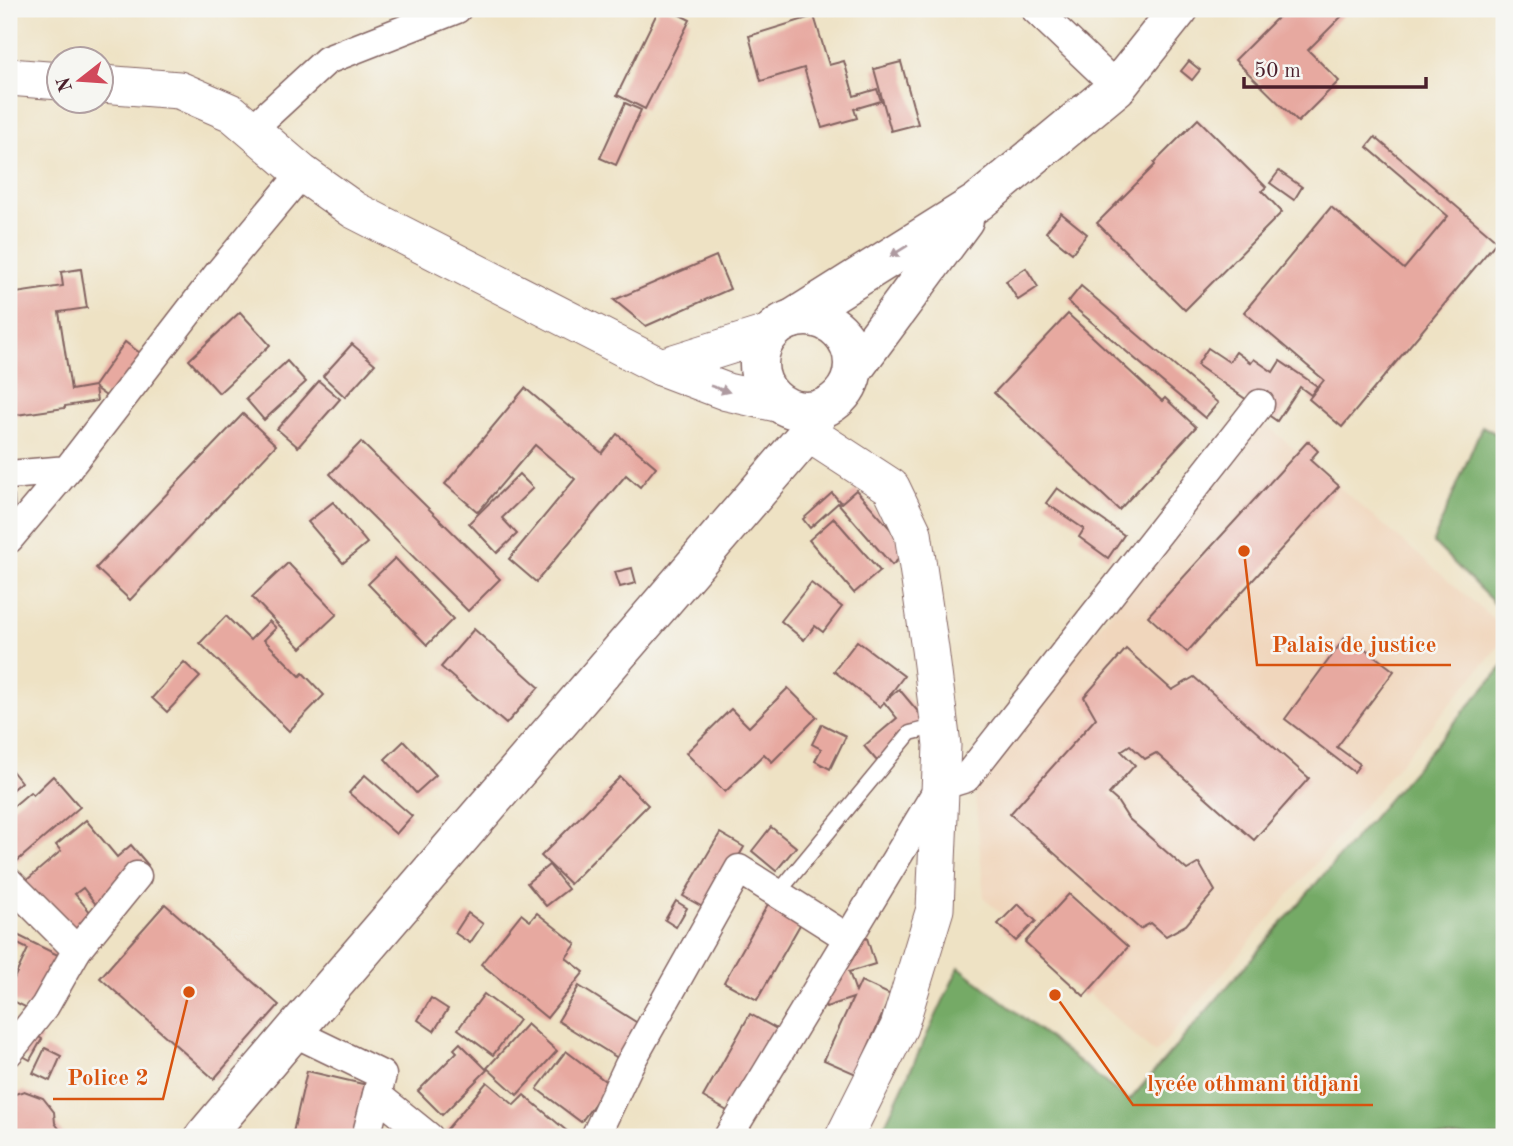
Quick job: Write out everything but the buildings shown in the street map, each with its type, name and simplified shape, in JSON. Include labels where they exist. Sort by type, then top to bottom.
[{"type":"main road","points":[[814,421],[807,411],[781,404],[771,395],[760,371],[763,344],[781,326],[978,202],[1117,87],[1179,9]]},
{"type":"main road","points":[[853,370],[978,202]]},
{"type":"main road","points":[[205,1137],[814,421],[842,394],[853,370],[853,356],[849,343],[841,332],[819,318],[806,317],[781,326]]},
{"type":"street","points":[[252,129],[327,60],[457,9]]},
{"type":"street","points":[[1035,9],[1117,87]]},
{"type":"street","points":[[9,77],[46,80]]},
{"type":"street","points":[[116,85],[179,90],[232,113],[302,173],[354,210],[661,367],[727,392],[781,404]]},
{"type":"street","points":[[9,539],[67,470],[218,274],[302,173]]},
{"type":"street","points":[[661,367],[781,326]]},
{"type":"street","points":[[728,1137],[940,786],[966,778],[1260,404]]},
{"type":"street","points":[[814,421],[891,487],[913,533],[942,745],[935,909],[899,1027],[844,1137]]},
{"type":"street","points":[[9,475],[67,470]]},
{"type":"street","points":[[595,1137],[629,1065],[738,869],[848,938]]},
{"type":"street","points":[[9,1052],[45,1006],[77,950],[137,876]]},
{"type":"street","points":[[9,882],[77,950]]},
{"type":"street","points":[[292,1032],[383,1075],[366,1137]]},
{"type":"street","points":[[377,1095],[429,1137]]},
{"type":"street","points":[[229,1137],[239,1097]]},
{"type":"lane","points":[[778,894],[910,733],[940,726]]},
{"type":"shaded area","points":[[1263,422],[1504,628],[1504,640],[1155,1054],[984,898],[974,783]]},
{"type":"green space","points":[[1482,426],[1504,438],[1504,613],[1433,542]]},
{"type":"green space","points":[[1504,665],[1504,1137],[879,1137],[959,967],[1129,1101]]},
{"type":"place","name":"Palais de justice","points":[[1244,551]]},
{"type":"place","name":"Police 2","points":[[189,992]]},
{"type":"place","name":"lycée othmani tidjani","points":[[1055,995]]}]
